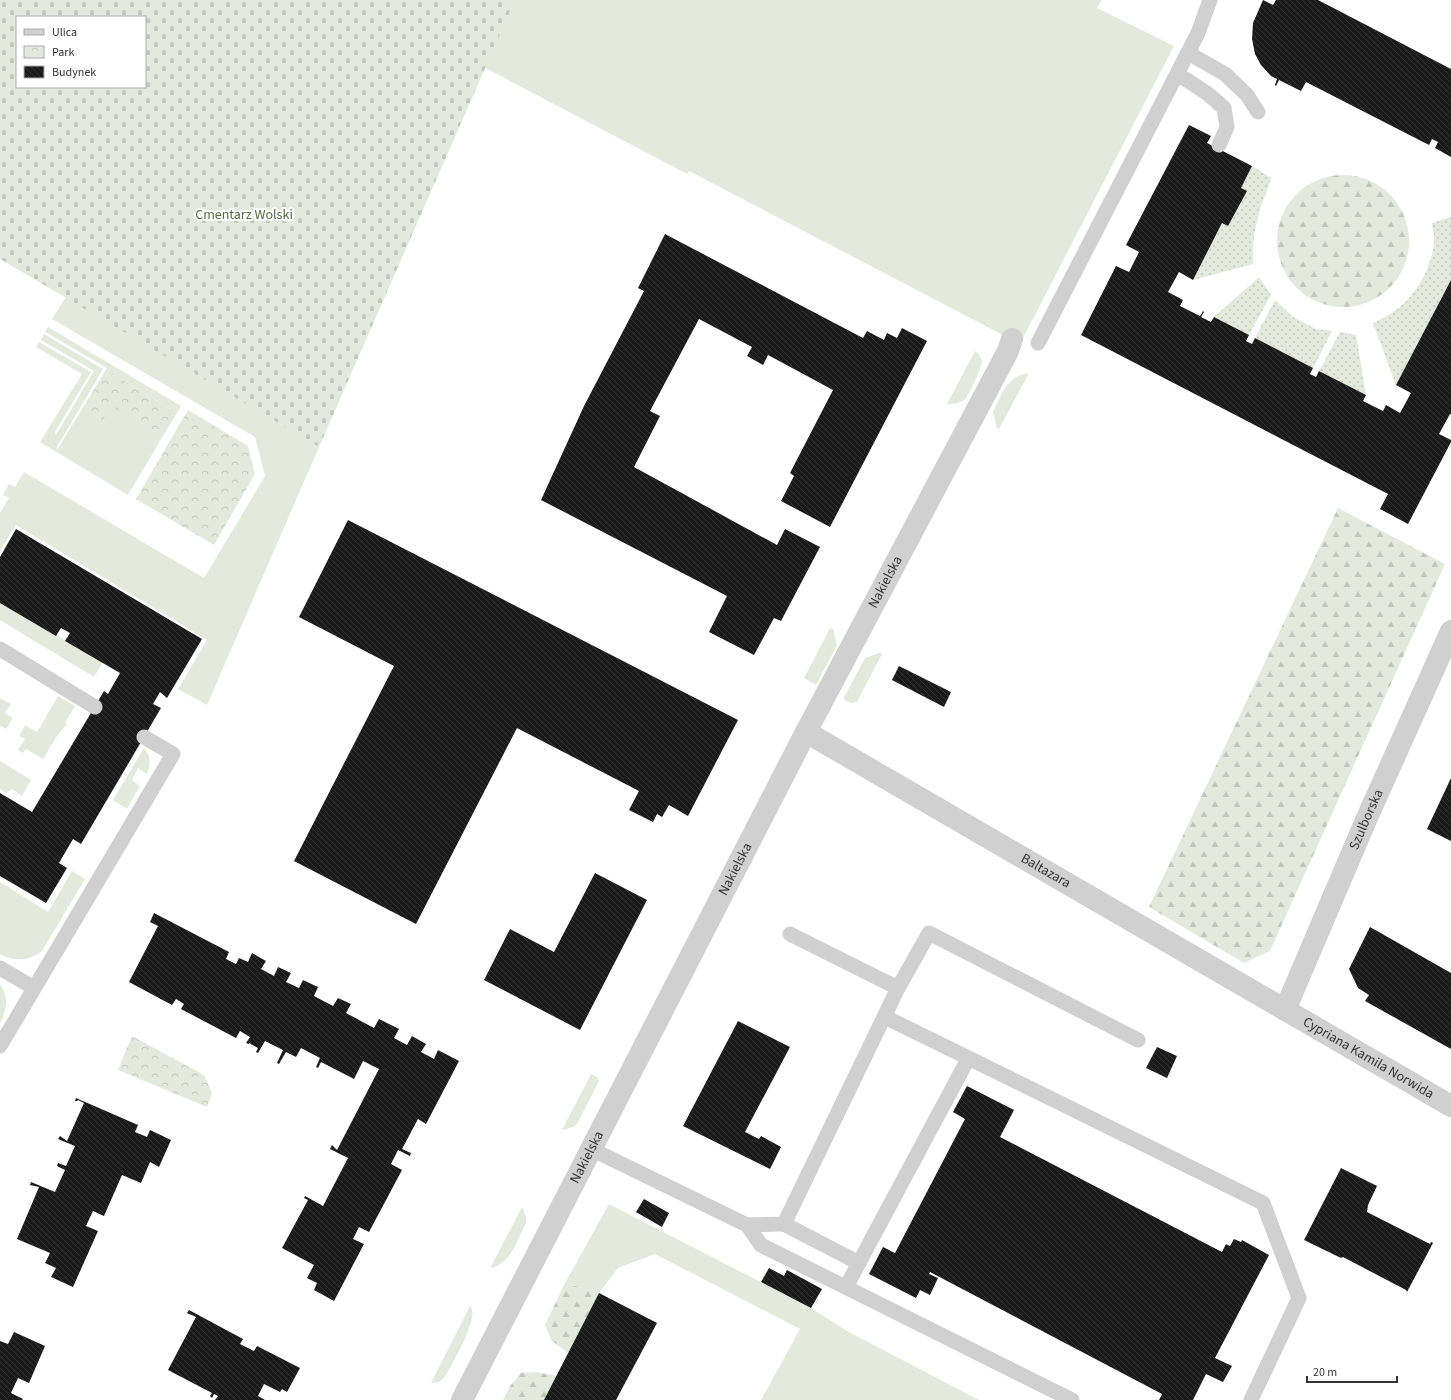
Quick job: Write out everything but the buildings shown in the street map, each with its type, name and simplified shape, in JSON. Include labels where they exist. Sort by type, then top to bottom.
[{"type":"street","name":"Nakielska","points":[[462,1400],[806,732],[1000,365],[1012,339]]},
{"type":"street","name":"Szulborska","points":[[1285,1010],[1366,820],[1451,631]]},
{"type":"street","name":"Baltazara","points":[[806,732],[1285,1010]]},
{"type":"street","name":"Cypriana Kamila Norwida","points":[[1285,1010],[1451,1106]]},
{"type":"lane","points":[[1038,343],[1177,75],[1198,33],[1210,0]]},
{"type":"lane","points":[[1188,53],[1225,74],[1247,95],[1258,112]]},
{"type":"lane","points":[[1177,75],[1208,94],[1224,108],[1227,127],[1219,145]]},
{"type":"lane","points":[[0,649],[94,707]]},
{"type":"lane","points":[[0,1046],[173,754],[144,736]]},
{"type":"lane","points":[[784,1224],[898,988],[929,933],[1138,1040]]},
{"type":"lane","points":[[790,934],[898,988]]},
{"type":"lane","points":[[0,968],[34,988]]},
{"type":"lane","points":[[885,1017],[1263,1203],[1299,1298],[1251,1400]]},
{"type":"lane","points":[[846,1287],[968,1059]]},
{"type":"lane","points":[[591,1149],[747,1225],[784,1224],[859,1263]]},
{"type":"lane","points":[[747,1225],[761,1245],[1072,1400]]},
{"type":"green space","name":"Cmentarz Wolski","points":[[0,0],[515,0],[319,447],[0,259]]},
{"type":"green space","points":[[515,0],[1102,0],[1097,8],[1174,46],[1020,344],[689,171],[687,174],[485,68]]},
{"type":"green space","points":[[1252,166],[1271,178],[1255,228],[1253,264],[1193,280],[1222,223],[1228,226],[1246,191],[1241,188]]},
{"type":"green space","points":[[1343,175],[1368,180],[1380,186],[1394,199],[1404,216],[1409,241],[1404,266],[1398,278],[1385,292],[1368,302],[1343,307],[1318,302],[1306,296],[1292,283],[1282,266],[1277,241],[1282,216],[1288,204],[1301,190],[1318,180]]},
{"type":"green space","points":[[1451,217],[1451,280],[1396,385],[1373,323],[1397,309],[1414,292],[1427,269],[1433,252],[1434,236],[1432,223]]},
{"type":"green space","points":[[1259,277],[1271,295],[1249,335],[1214,317]]},
{"type":"green space","points":[[66,297],[319,447],[207,705],[178,689],[207,640],[16,525],[0,551],[0,513],[9,498],[3,495],[9,484],[15,487],[24,472],[204,578],[265,476],[255,437],[52,319]]},
{"type":"green space","points":[[1275,300],[1293,317],[1316,329],[1332,331],[1313,368],[1255,338]]},
{"type":"green space","points":[[48,327],[181,406],[177,413],[106,370],[111,405],[163,436],[128,495],[40,442],[82,374],[36,347],[39,342],[91,372],[55,432],[56,435],[94,371],[41,340],[44,334],[103,369],[57,447],[57,450],[107,368],[45,332]]},
{"type":"green space","points":[[1340,332],[1356,335],[1366,395],[1319,371]]},
{"type":"green space","points":[[975,351],[982,361],[978,375],[965,399],[954,404],[947,404]]},
{"type":"green space","points":[[106,370],[177,413],[163,436],[111,406],[102,421],[83,409]]},
{"type":"green space","points":[[1029,373],[999,429],[997,428],[993,412],[1002,393],[1015,378]]},
{"type":"green space","points":[[188,410],[248,446],[255,474],[214,545],[136,499]]},
{"type":"green space","points":[[1338,508],[1445,564],[1270,951],[1244,963],[1149,907]]},
{"type":"green space","points":[[0,602],[103,662],[94,677],[0,620]]},
{"type":"green space","points":[[830,628],[833,629],[837,645],[816,685],[804,678]]},
{"type":"green space","points":[[879,653],[882,654],[857,702],[851,703],[843,699],[865,658]]},
{"type":"green space","points":[[58,696],[75,706],[65,722],[67,724],[57,736],[43,759],[26,749],[23,753],[18,750],[25,739],[19,736],[25,725],[37,732]]},
{"type":"green space","points":[[0,698],[11,704],[5,713],[13,718],[6,729],[1,726],[0,727]]},
{"type":"green space","points":[[144,748],[149,757],[150,763],[147,774],[138,768],[132,780],[140,786],[127,809],[113,800]]},
{"type":"green space","points":[[0,761],[31,780],[22,796],[12,789],[6,793],[0,789]]},
{"type":"green space","points":[[72,871],[85,879],[42,951],[32,957],[21,959],[5,957],[0,954],[0,882],[48,912]]},
{"type":"green space","points":[[0,984],[5,994],[6,1004],[0,1023]]},
{"type":"green space","points":[[132,1036],[204,1075],[212,1093],[207,1107],[118,1070]]},
{"type":"green space","points":[[591,1074],[597,1077],[599,1081],[577,1124],[573,1127],[562,1130]]},
{"type":"green space","points":[[609,1204],[811,1308],[847,1331],[979,1400],[761,1400],[800,1329],[655,1254],[618,1268],[599,1293],[565,1283]]},
{"type":"green space","points":[[522,1207],[526,1217],[526,1223],[516,1244],[503,1262],[490,1268]]},
{"type":"green space","points":[[565,1283],[599,1293],[568,1353],[552,1341],[545,1325]]},
{"type":"green space","points":[[470,1306],[472,1320],[464,1341],[445,1377],[439,1382],[431,1383]]},
{"type":"green space","points":[[536,1372],[557,1376],[544,1400],[503,1400],[510,1386],[521,1373]]}]
